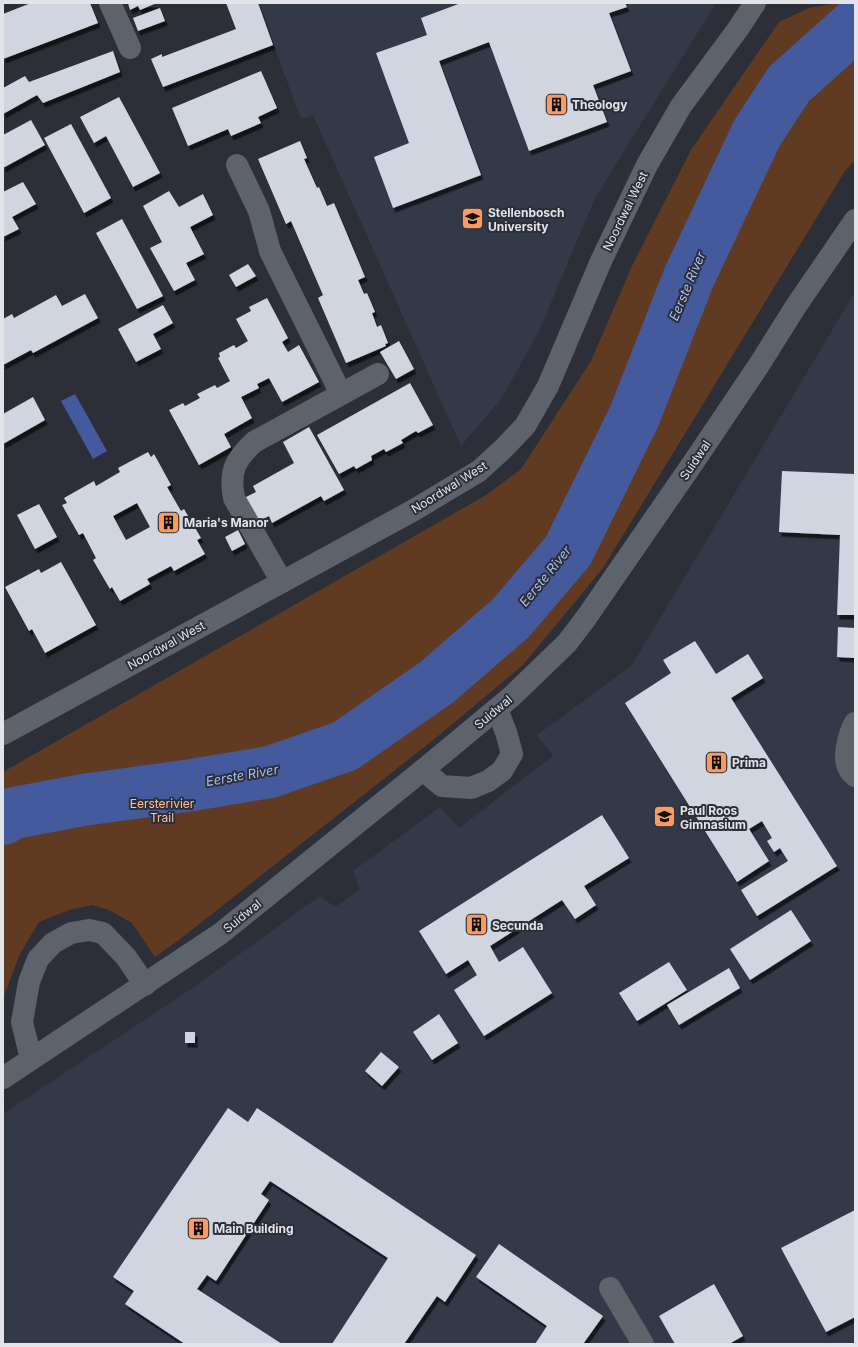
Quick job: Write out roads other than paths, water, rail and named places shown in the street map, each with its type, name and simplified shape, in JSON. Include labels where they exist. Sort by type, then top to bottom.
[{"type":"street","points":[[110,3],[130,48]]},
{"type":"street","name":"Noordwal West","points":[[3,734],[414,510],[479,471],[504,448],[525,426],[548,386],[602,261],[647,165],[681,106],[738,29],[754,3]]},
{"type":"street","points":[[237,165],[258,211],[270,251],[341,394]]},
{"type":"street","name":"Suidwal","points":[[3,1078],[220,934],[497,709],[567,643],[586,618],[695,460],[759,365],[796,306],[855,220]]},
{"type":"street","points":[[282,582],[234,498],[232,485],[233,468],[241,454],[254,442],[378,374]]},
{"type":"street","points":[[423,770],[442,786],[471,788],[488,781],[502,771],[512,754],[506,732],[497,709]]},
{"type":"street","points":[[855,723],[850,731],[846,752],[848,768],[855,776]]},
{"type":"street","points":[[31,1059],[22,1022],[29,982],[38,960],[53,943],[72,933],[89,930],[103,932],[126,957],[145,985]]},
{"type":"street","points":[[610,1288],[643,1344]]},
{"type":"water","points":[[75,394],[107,451],[93,459],[61,401]]},
{"type":"waterway","name":"Eerste River","points":[[3,819],[14,813],[83,800],[192,785],[270,772],[345,746],[437,682],[511,618],[568,551],[634,417],[689,277],[757,133],[789,84],[855,25]]},
{"type":"place","name":"Theology","points":[[556,104]]},
{"type":"place","name":"Stellenbosch University","points":[[473,219]]},
{"type":"place","name":"Maria's Manor","points":[[169,522]]},
{"type":"place","name":"Prima","points":[[717,762]]},
{"type":"place","name":"Paul Roos Gimnasium","points":[[664,817]]},
{"type":"place","name":"Secunda","points":[[476,925]]},
{"type":"place","name":"Main Building","points":[[199,1228]]},
{"type":"park label","name":"Eersterivier Trail","points":[[162,810]]}]
